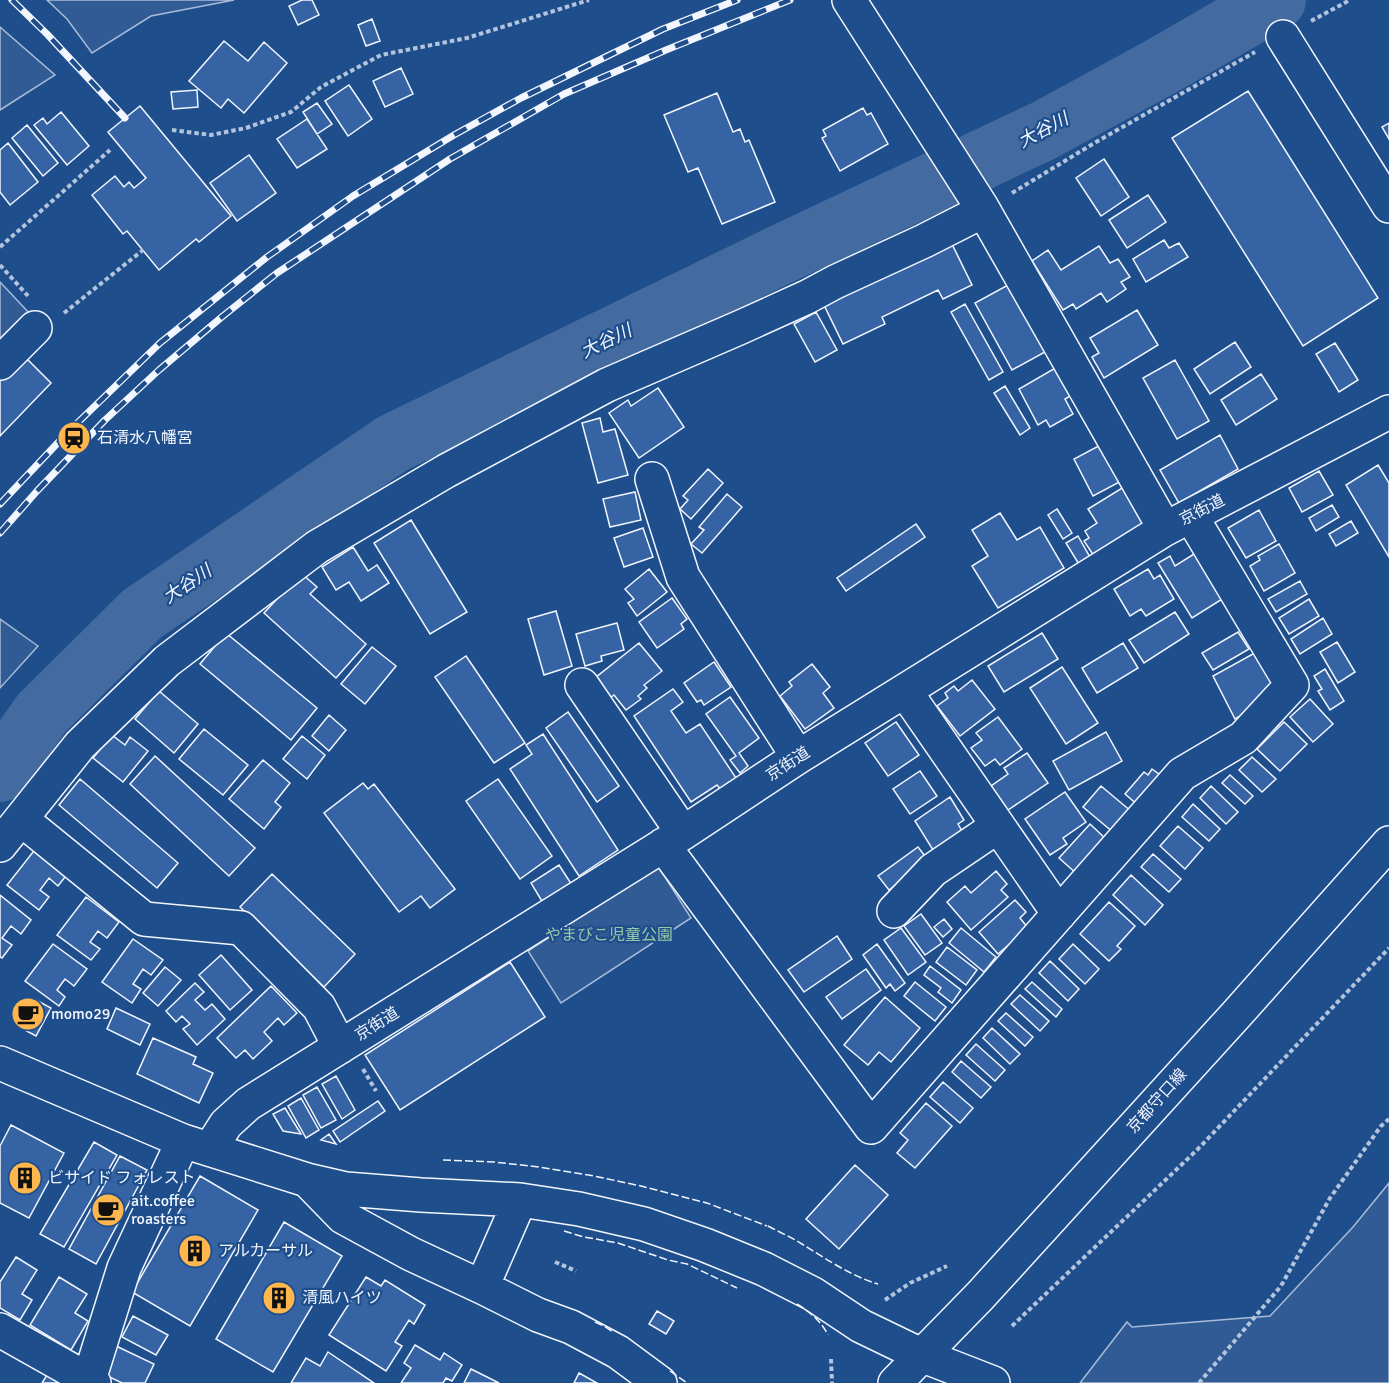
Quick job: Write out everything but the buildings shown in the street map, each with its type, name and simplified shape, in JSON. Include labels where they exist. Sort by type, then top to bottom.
[{"type":"street","points":[[582,685],[673,839],[871,1127],[1182,774],[1243,738],[1292,685],[1178,523],[853,6]]},
{"type":"street","points":[[1283,37],[1389,206]]},
{"type":"street","points":[[0,845],[80,745],[167,662],[317,547],[446,471],[607,385],[797,301],[924,241],[982,208]]},
{"type":"street","points":[[0,363],[47,322]]},
{"type":"street","name":"京街道","points":[[90,1382],[124,1268],[196,1145],[226,1124],[248,1104],[673,839],[798,757],[1178,523],[1389,412]]},
{"type":"street","points":[[652,479],[683,577],[798,757]]},
{"type":"street","points":[[905,691],[1059,914]]},
{"type":"street","points":[[21,819],[144,919],[241,928],[320,1007],[340,1047]]},
{"type":"street","points":[[894,911],[933,870],[998,826]]},
{"type":"street","name":"京都守口線","points":[[894,1383],[980,1296],[1389,843]]},
{"type":"street","points":[[0,1063],[196,1145],[346,1190],[520,1200],[579,1209],[644,1224],[764,1269],[813,1294],[861,1326],[921,1355],[993,1383]]},
{"type":"street","points":[[307,1180],[343,1217],[411,1254],[609,1347],[660,1383]]},
{"type":"street","points":[[482,1287],[520,1200]]},
{"type":"street","points":[[0,1330],[90,1382]]},
{"type":"street","points":[[921,1355],[944,1383]]},
{"type":"path","points":[[172,129],[211,135],[246,128],[291,112],[321,87],[381,55],[467,38],[589,0]]},
{"type":"path","points":[[982,208],[1350,0]]},
{"type":"path","points":[[0,247],[110,150]]},
{"type":"path","points":[[47,322],[142,250]]},
{"type":"path","points":[[1012,1326],[1197,1150],[1389,948]]},
{"type":"path","points":[[1199,1383],[1281,1286],[1330,1198],[1381,1126],[1389,1119]]},
{"type":"path","points":[[555,1262],[576,1270]]},
{"type":"path","points":[[885,1299],[910,1283],[947,1266]]},
{"type":"path","points":[[831,1359],[832,1383]]},
{"type":"shaded area","points":[[47,0],[234,0],[151,16],[92,53],[67,19]]},
{"type":"shaded area","points":[[0,27],[55,75],[0,110]]},
{"type":"shaded area","points":[[0,282],[30,314],[0,342]]},
{"type":"shaded area","points":[[0,619],[38,646],[0,688]]},
{"type":"shaded area","name":"やまびこ児童公園","points":[[658,866],[691,918],[561,1003],[528,951]]},
{"type":"shaded area","points":[[1389,1183],[1389,1383],[1080,1383],[1127,1322],[1132,1327],[1270,1316],[1353,1227]]},
{"type":"waterway","name":"大谷川","points":[[0,772],[42,713],[142,614],[392,444],[786,252],[1043,131],[1276,0]]},
{"type":"railway","points":[[12,0],[125,118]]},
{"type":"railway","points":[[0,504],[68,432],[160,343],[267,257],[353,196],[521,98],[663,29],[737,0]]},
{"type":"railway","points":[[0,533],[105,420],[159,370],[277,273],[450,159],[564,94],[790,0]]},
{"type":"fence","points":[[443,1160],[494,1162],[594,1176],[707,1203],[767,1226]]},
{"type":"fence","points":[[768,1226],[798,1241],[848,1272],[878,1284]]},
{"type":"fence","points":[[564,1231],[618,1243],[687,1264],[737,1288]]},
{"type":"fence","points":[[797,1304],[815,1317],[828,1335]]},
{"type":"fence","points":[[595,1322],[613,1332]]},
{"type":"fence","points":[[670,1371],[687,1383]]},
{"type":"place","name":"石清水八幡宮","points":[[74,438]]},
{"type":"place","name":"momo29","points":[[28,1014]]},
{"type":"place","name":"ビサイド フォレスト","points":[[25,1178]]},
{"type":"place","name":"ait.coffee roasters","points":[[108,1210]]},
{"type":"place","name":"アルカーサル","points":[[195,1251]]},
{"type":"place","name":"清風ハイツ","points":[[279,1298]]}]
